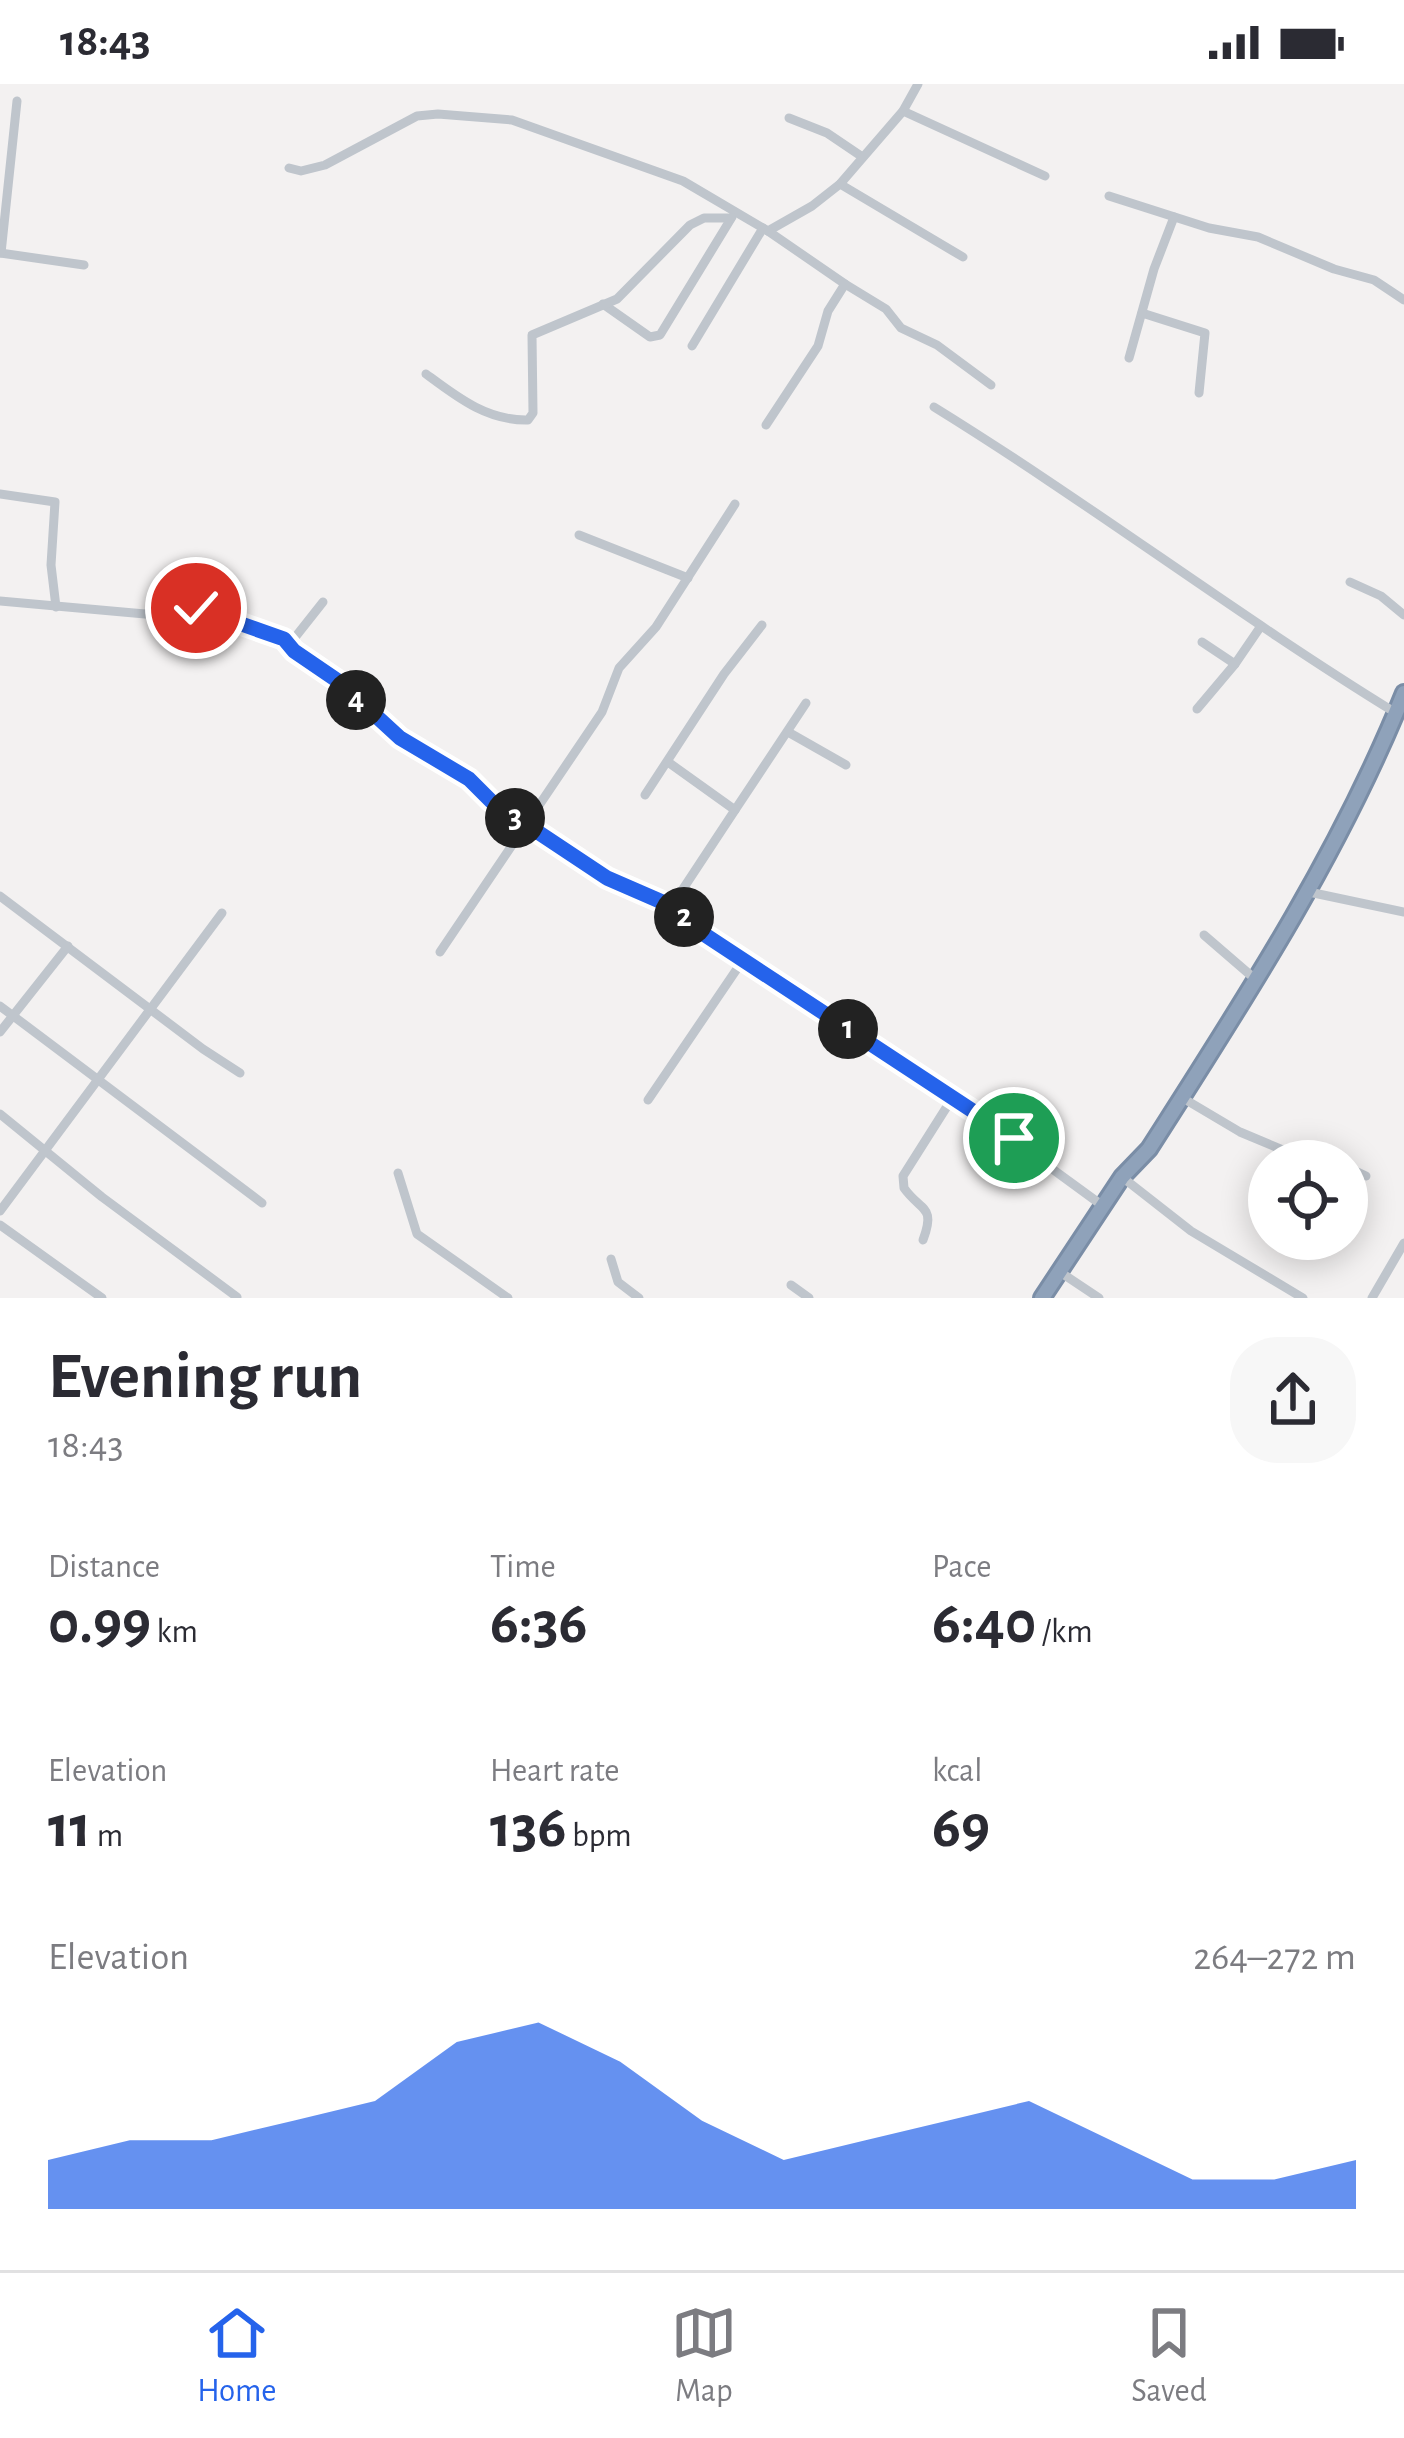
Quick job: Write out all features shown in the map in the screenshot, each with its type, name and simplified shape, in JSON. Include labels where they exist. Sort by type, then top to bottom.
[{"type":"highway","points":[[1042,1298],[1122,1178],[1149,1149],[1309,892],[1404,693]]},
{"type":"street","points":[[692,346],[765,229],[812,206],[840,184],[903,111],[918,84]]},
{"type":"street","points":[[17,101],[1,253],[84,265]]},
{"type":"street","points":[[903,111],[1045,176]]},
{"type":"street","points":[[289,168],[301,171],[326,165],[417,116],[438,113],[512,120],[683,181],[886,309],[901,328],[938,345],[991,386]]},
{"type":"street","points":[[789,118],[827,134],[861,157]]},
{"type":"street","points":[[840,184],[963,257]]},
{"type":"street","points":[[1108,196],[1280,245],[1334,269],[1374,280],[1404,300]]},
{"type":"street","points":[[603,304],[650,338],[660,335],[733,215]]},
{"type":"street","points":[[426,374],[468,405],[501,417],[528,420],[533,413],[532,335],[616,298],[690,224],[733,215]]},
{"type":"street","points":[[1129,358],[1174,217]]},
{"type":"street","points":[[766,425],[818,346],[828,311],[845,284]]},
{"type":"street","points":[[1142,313],[1205,333],[1199,393]]},
{"type":"street","points":[[934,407],[1396,712]]},
{"type":"street","points":[[0,494],[55,502],[51,566],[56,607]]},
{"type":"street","points":[[440,952],[602,712],[619,668],[656,627],[735,504]]},
{"type":"street","points":[[579,535],[688,578]]},
{"type":"street","points":[[1350,582],[1381,596],[1404,615]]},
{"type":"street","points":[[0,601],[145,614],[196,608],[271,632],[338,681],[400,738],[469,779],[525,825],[607,878],[676,908],[693,927],[952,1097],[1103,1206]]},
{"type":"street","points":[[289,645],[323,602]]},
{"type":"street","points":[[645,794],[762,625]]},
{"type":"street","points":[[1197,709],[1261,626]]},
{"type":"street","points":[[1202,642],[1235,664]]},
{"type":"street","points":[[676,908],[676,898],[806,704]]},
{"type":"street","points":[[788,732],[846,765]]},
{"type":"street","points":[[668,762],[735,810]]},
{"type":"street","points":[[1309,892],[1404,912]]},
{"type":"street","points":[[0,896],[240,1073]]},
{"type":"street","points":[[0,1211],[222,913]]},
{"type":"street","points":[[1204,935],[1255,979]]},
{"type":"street","points":[[0,1032],[68,946]]},
{"type":"street","points":[[648,1100],[743,960]]},
{"type":"street","points":[[0,1006],[262,1203]]},
{"type":"street","points":[[923,1240],[930,1217],[904,1188],[903,1176],[952,1097]]},
{"type":"street","points":[[1181,1097],[1254,1140]]},
{"type":"street","points":[[0,1114],[102,1197],[238,1297]]},
{"type":"street","points":[[398,1173],[416,1234],[508,1298]]},
{"type":"street","points":[[1122,1178],[1191,1231],[1303,1298]]},
{"type":"street","points":[[0,1225],[102,1298]]},
{"type":"street","points":[[1372,1298],[1404,1243]]},
{"type":"street","points":[[611,1259],[618,1282],[639,1298]]},
{"type":"street","points":[[1060,1272],[1099,1298]]},
{"type":"street","points":[[791,1285],[809,1298]]},
{"type":"route","points":[[196,608],[284,639],[400,738],[469,779],[525,825],[607,878],[676,908],[693,927],[1014,1138]]}]
